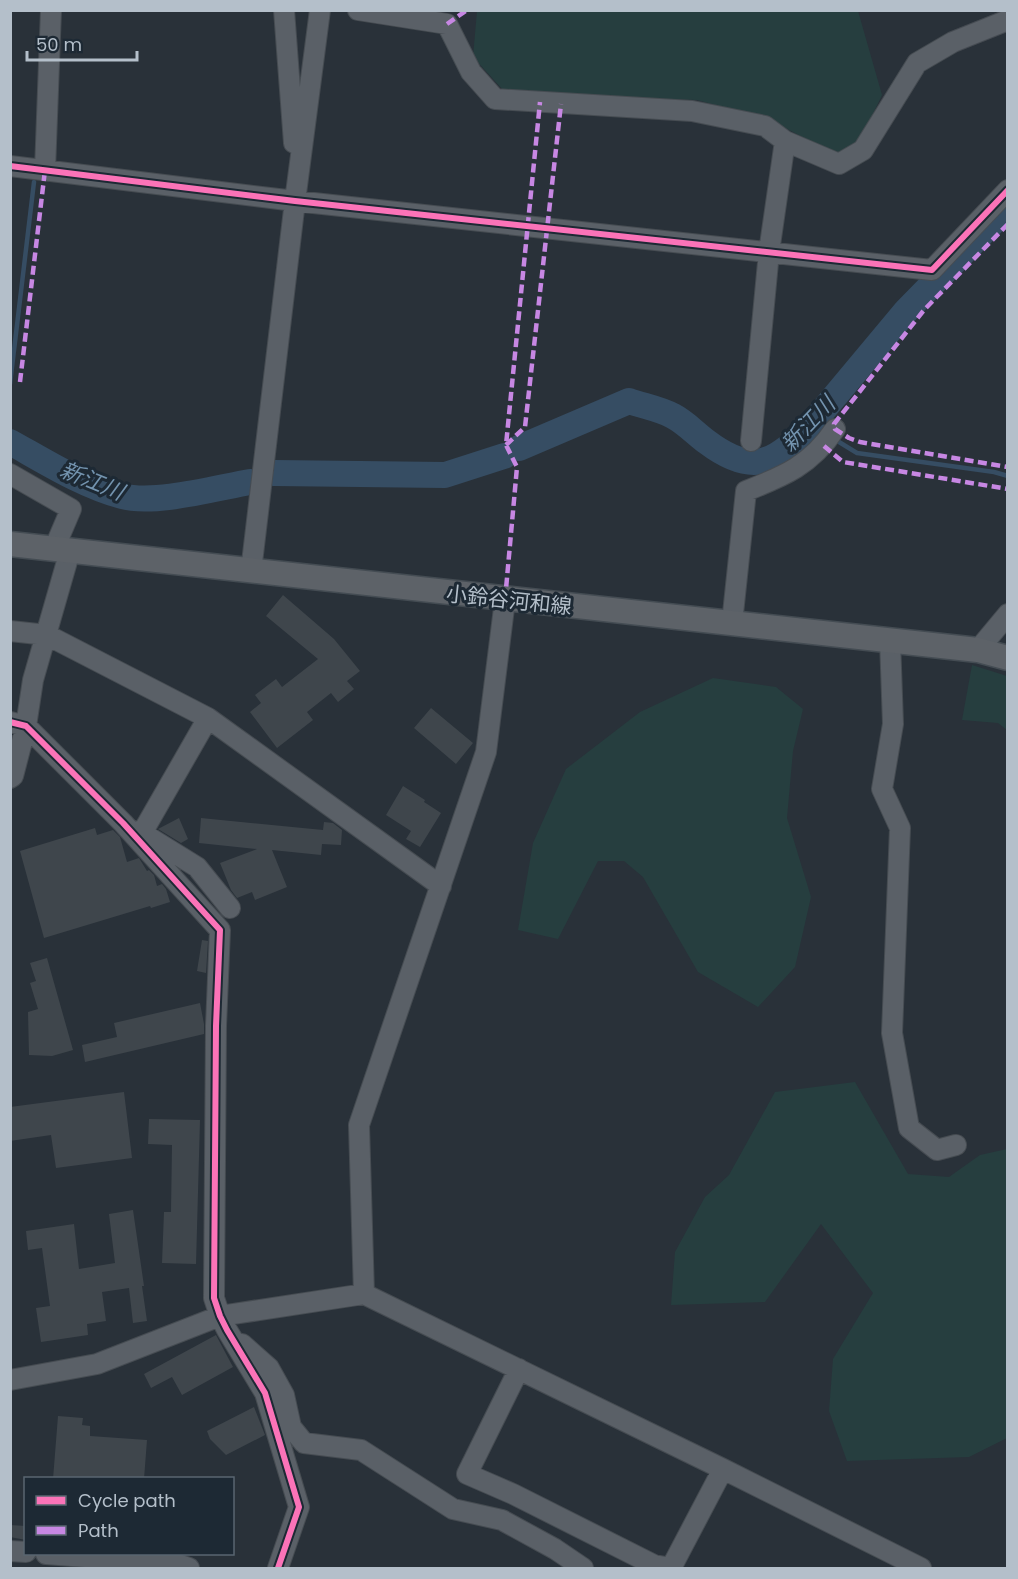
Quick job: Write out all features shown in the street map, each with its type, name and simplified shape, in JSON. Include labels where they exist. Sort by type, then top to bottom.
[{"type":"main road","name":"小鈴谷河和線","points":[[10,544],[978,650],[1008,658]]},
{"type":"street","points":[[45,170],[51,10]]},
{"type":"street","points":[[284,10],[296,191]]},
{"type":"street","points":[[251,571],[296,191],[321,10]]},
{"type":"street","points":[[358,10],[447,24],[471,72],[495,99],[692,111],[765,126],[785,141],[839,164],[863,150],[917,63],[953,42],[1008,20]]},
{"type":"street","points":[[751,441],[769,252],[785,141]]},
{"type":"street","points":[[10,166],[296,191],[769,252],[932,270],[1008,190]]},
{"type":"street","points":[[732,622],[746,491],[788,474],[824,446],[835,429]]},
{"type":"street","points":[[10,474],[71,509],[47,635],[18,724],[13,776],[10,778]]},
{"type":"street","points":[[364,1294],[359,1125],[486,752],[505,600]]},
{"type":"street","points":[[978,650],[1008,614]]},
{"type":"street","points":[[10,631],[47,635],[208,718],[441,886]]},
{"type":"street","points":[[890,640],[893,724],[882,789],[900,828],[892,1033],[909,1128],[937,1150],[956,1145]]},
{"type":"street","points":[[142,833],[208,718]]},
{"type":"street","points":[[18,724],[123,823],[220,930],[216,1026],[214,1298],[224,1323],[265,1393],[299,1507],[278,1569]]},
{"type":"street","points":[[123,823],[197,867],[230,908]]},
{"type":"street","points":[[10,1380],[97,1364],[224,1323],[364,1294],[723,1468],[921,1569]]},
{"type":"street","points":[[224,1323],[269,1368],[284,1395],[291,1427],[304,1443],[361,1450],[453,1509],[502,1520],[555,1549],[584,1569]]},
{"type":"street","points":[[519,1369],[467,1474],[513,1494],[654,1565],[671,1568],[723,1468]]},
{"type":"street","points":[[59,1555],[177,1564],[189,1569]]},
{"type":"green space","points":[[477,11],[858,11],[882,95],[859,143],[839,156],[768,119],[697,100],[504,91],[473,57]]},
{"type":"green space","points":[[972,665],[1007,676],[1007,730],[998,723],[962,720]]},
{"type":"green space","points":[[713,678],[776,687],[803,709],[793,751],[787,818],[811,897],[795,967],[758,1007],[698,972],[643,877],[624,861],[598,861],[558,939],[518,930],[533,843],[566,769],[640,712]]},
{"type":"green space","points":[[855,1082],[908,1174],[949,1177],[980,1155],[1007,1149],[1007,1438],[969,1457],[847,1461],[829,1411],[833,1359],[873,1293],[821,1224],[765,1302],[671,1305],[675,1252],[705,1197],[729,1175],[775,1092]]},
{"type":"building","points":[[283,595],[334,639],[360,671],[347,681],[354,689],[338,702],[331,693],[307,712],[313,720],[277,748],[250,712],[261,703],[255,695],[276,679],[282,687],[318,659],[266,616]]},
{"type":"building","points":[[431,708],[473,743],[456,764],[414,728]]},
{"type":"building","points":[[403,786],[441,813],[420,847],[406,839],[411,831],[386,815]]},
{"type":"building","points":[[179,818],[188,839],[181,843],[158,829]]},
{"type":"building","points":[[201,818],[323,830],[324,822],[333,823],[342,830],[341,845],[322,844],[321,855],[272,850],[287,887],[255,900],[252,892],[237,898],[231,890],[220,863],[257,849],[199,843]]},
{"type":"building","points":[[95,828],[97,835],[113,830],[120,837],[127,862],[139,858],[147,871],[149,870],[154,875],[157,886],[162,884],[166,889],[170,902],[44,938],[20,851]]},
{"type":"building","points":[[202,940],[208,941],[206,973],[197,971]]},
{"type":"building","points":[[47,958],[73,1050],[52,1056],[29,1055],[28,1012],[38,1009],[30,983],[36,981],[30,963]]},
{"type":"building","points":[[200,1003],[204,1034],[85,1062],[82,1045],[117,1037],[114,1023]]},
{"type":"building","points":[[124,1092],[132,1158],[56,1168],[51,1135],[10,1141],[10,1107]]},
{"type":"building","points":[[149,1119],[200,1120],[196,1264],[162,1263],[164,1212],[171,1212],[172,1145],[148,1144]]},
{"type":"building","points":[[133,1210],[147,1321],[133,1323],[129,1288],[102,1292],[106,1321],[87,1324],[88,1335],[41,1342],[36,1308],[50,1306],[42,1248],[28,1250],[26,1231],[74,1224],[79,1269],[115,1263],[109,1214]]},
{"type":"building","points":[[216,1335],[233,1367],[182,1395],[172,1377],[151,1388],[144,1374]]},
{"type":"building","points":[[254,1407],[265,1435],[226,1455],[210,1439],[207,1431]]},
{"type":"building","points":[[58,1416],[83,1418],[82,1425],[90,1426],[90,1436],[147,1440],[144,1477],[53,1477]]},
{"type":"building","points":[[10,1525],[24,1526],[24,1540],[10,1537]]},
{"type":"waterway","points":[[10,384],[34,182]]},
{"type":"waterway","name":"新江川","points":[[519,448],[629,401],[673,416],[723,453],[737,459],[750,462],[774,457],[810,426],[906,311],[1008,207]]},
{"type":"waterway","points":[[810,426],[823,433]]},
{"type":"waterway","name":"新江川","points":[[10,442],[93,486],[122,496],[168,497],[250,482]]},
{"type":"waterway","points":[[839,442],[857,453],[994,472],[1008,476]]},
{"type":"waterway","name":"新江川","points":[[274,473],[445,475],[504,456]]},
{"type":"marked path","points":[[447,24],[467,10]]},
{"type":"marked path","points":[[505,600],[517,467],[506,445],[540,102]]},
{"type":"marked path","points":[[506,445],[525,427],[561,104]]},
{"type":"marked path","points":[[20,382],[45,170]]},
{"type":"marked path","points":[[1008,224],[924,310],[834,424],[835,429],[860,442],[1008,467]]},
{"type":"marked path","points":[[824,446],[843,462],[1008,489]]},
{"type":"cycle path","points":[[10,166],[295,201],[932,270],[1008,190]]},
{"type":"cycle path","points":[[10,722],[26,726],[123,823],[220,930],[216,1026],[214,1298],[227,1330],[265,1393],[299,1507],[278,1568]]}]
